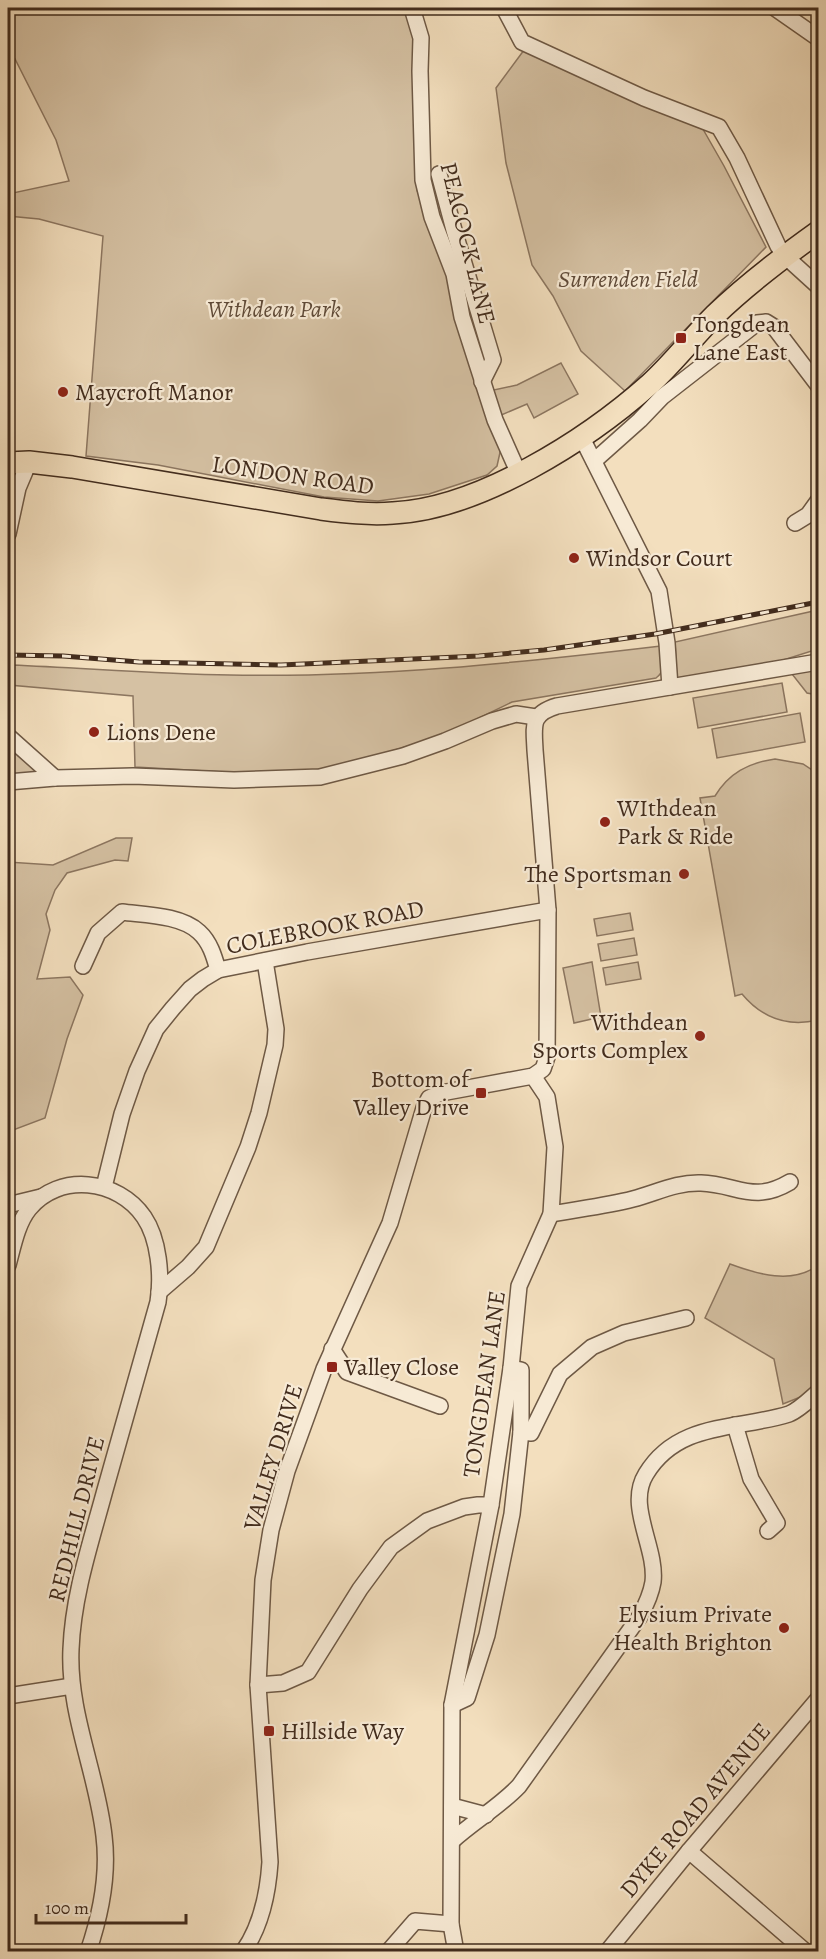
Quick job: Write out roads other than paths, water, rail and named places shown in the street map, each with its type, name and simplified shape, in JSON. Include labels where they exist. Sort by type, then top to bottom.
[{"type":"highway","name":"LONDON ROAD","points":[[13,460],[362,514],[395,513],[428,508],[462,498],[519,474],[582,438],[650,383],[716,314],[785,256],[819,232]]},
{"type":"street","name":"PEACOCK LANE","points":[[412,8],[421,38],[423,180],[432,217],[454,274],[462,317],[482,382],[495,420],[519,474]]},
{"type":"street","points":[[504,8],[522,42],[644,98],[719,127],[738,158],[778,246],[785,256],[819,286]]},
{"type":"street","points":[[775,8],[819,38]]},
{"type":"street","name":"PEACOCK LANE","points":[[440,174],[454,230],[493,360],[482,382]]},
{"type":"street","points":[[594,461],[662,397],[757,322],[766,322],[774,327],[819,385]]},
{"type":"street","points":[[582,438],[659,591],[668,643],[668,688]]},
{"type":"street","points":[[8,534],[18,488],[13,460]]},
{"type":"street","points":[[795,523],[808,515],[819,501]]},
{"type":"street","points":[[533,1076],[543,1069],[547,1058],[548,910],[535,750],[536,717],[544,710],[556,706],[819,662]]},
{"type":"street","points":[[8,782],[133,776],[234,780],[320,777],[403,756],[492,721],[516,714],[536,717]]},
{"type":"street","points":[[8,736],[55,778]]},
{"type":"street","name":"COLEBROOK ROAD","points":[[104,1187],[122,1114],[156,1029],[190,989],[218,970],[548,910]]},
{"type":"street","points":[[82,966],[98,933],[122,912],[171,919],[190,926],[206,940],[212,950],[218,970]]},
{"type":"street","points":[[159,1292],[188,1267],[206,1246],[248,1147],[259,1113],[275,1045],[276,1029],[265,961]]},
{"type":"street","name":"TONGDEAN LANE","points":[[456,1952],[452,1924],[452,1705],[491,1506],[511,1368],[519,1286],[550,1214],[555,1147],[547,1097],[533,1076]]},
{"type":"street","name":"VALLEY DRIVE","points":[[243,1952],[262,1914],[269,1888],[270,1862],[258,1685],[263,1580],[272,1530],[287,1471],[332,1349],[390,1223],[429,1098],[441,1093],[533,1076]]},
{"type":"street","points":[[550,1214],[632,1199],[681,1184],[702,1183],[752,1194],[776,1191],[790,1182]]},
{"type":"street","name":"REDHILL DRIVE","points":[[8,1207],[41,1197],[56,1188],[78,1184],[104,1187],[117,1192],[144,1218],[153,1239],[158,1264],[159,1292],[89,1546],[73,1616],[72,1686],[105,1837],[106,1867],[102,1904],[88,1952]]},
{"type":"street","points":[[8,1265],[21,1223],[28,1210],[41,1197]]},
{"type":"street","points":[[8,1207],[21,1223]]},
{"type":"street","points":[[521,1432],[531,1433],[560,1374],[592,1347],[624,1333],[686,1318]]},
{"type":"street","points":[[332,1349],[347,1372],[440,1406]]},
{"type":"street","points":[[452,1705],[466,1698],[487,1635],[512,1514],[521,1432],[520,1370],[511,1368]]},
{"type":"street","points":[[319,1382],[347,1372]]},
{"type":"street","points":[[452,1841],[504,1802],[519,1786],[633,1625],[649,1598],[653,1580],[652,1559],[639,1503],[643,1479],[654,1461],[685,1438],[710,1429],[791,1413],[819,1392]]},
{"type":"street","points":[[735,1425],[751,1479],[777,1523]]},
{"type":"street","points":[[258,1685],[283,1683],[308,1672],[360,1589],[390,1547],[427,1521],[464,1507],[478,1504],[491,1506]]},
{"type":"street","points":[[8,1696],[72,1686]]},
{"type":"street","name":"DYKE ROAD AVENUE","points":[[608,1952],[689,1851],[819,1699]]},
{"type":"street","points":[[452,1806],[486,1815]]},
{"type":"street","points":[[689,1851],[806,1952]]},
{"type":"street","points":[[388,1952],[415,1921],[452,1924]]},
{"type":"railway","points":[[8,655],[63,656],[139,662],[281,665],[479,656],[544,650],[655,634],[818,602]]},
{"type":"place","name":"Tongdean Lane East","points":[[681,338]]},
{"type":"place","name":"Maycroft Manor","points":[[63,392]]},
{"type":"place","name":"Windsor Court","points":[[574,558]]},
{"type":"place","name":"Lions Dene","points":[[94,732]]},
{"type":"place","name":"WIthdean Park & Ride","points":[[605,822]]},
{"type":"place","name":"The Sportsman","points":[[684,874]]},
{"type":"place","name":"Withdean Sports Complex","points":[[700,1036]]},
{"type":"place","name":"Bottom of Valley Drive","points":[[481,1093]]},
{"type":"place","name":"Valley Close","points":[[332,1367]]},
{"type":"place","name":"Elysium Private Health Brighton","points":[[784,1628]]},
{"type":"place","name":"Hillside Way","points":[[269,1731]]},
{"type":"park label","name":"Surrenden Field","points":[[628,279]]},
{"type":"park label","name":"Withdean Park","points":[[274,309]]}]
